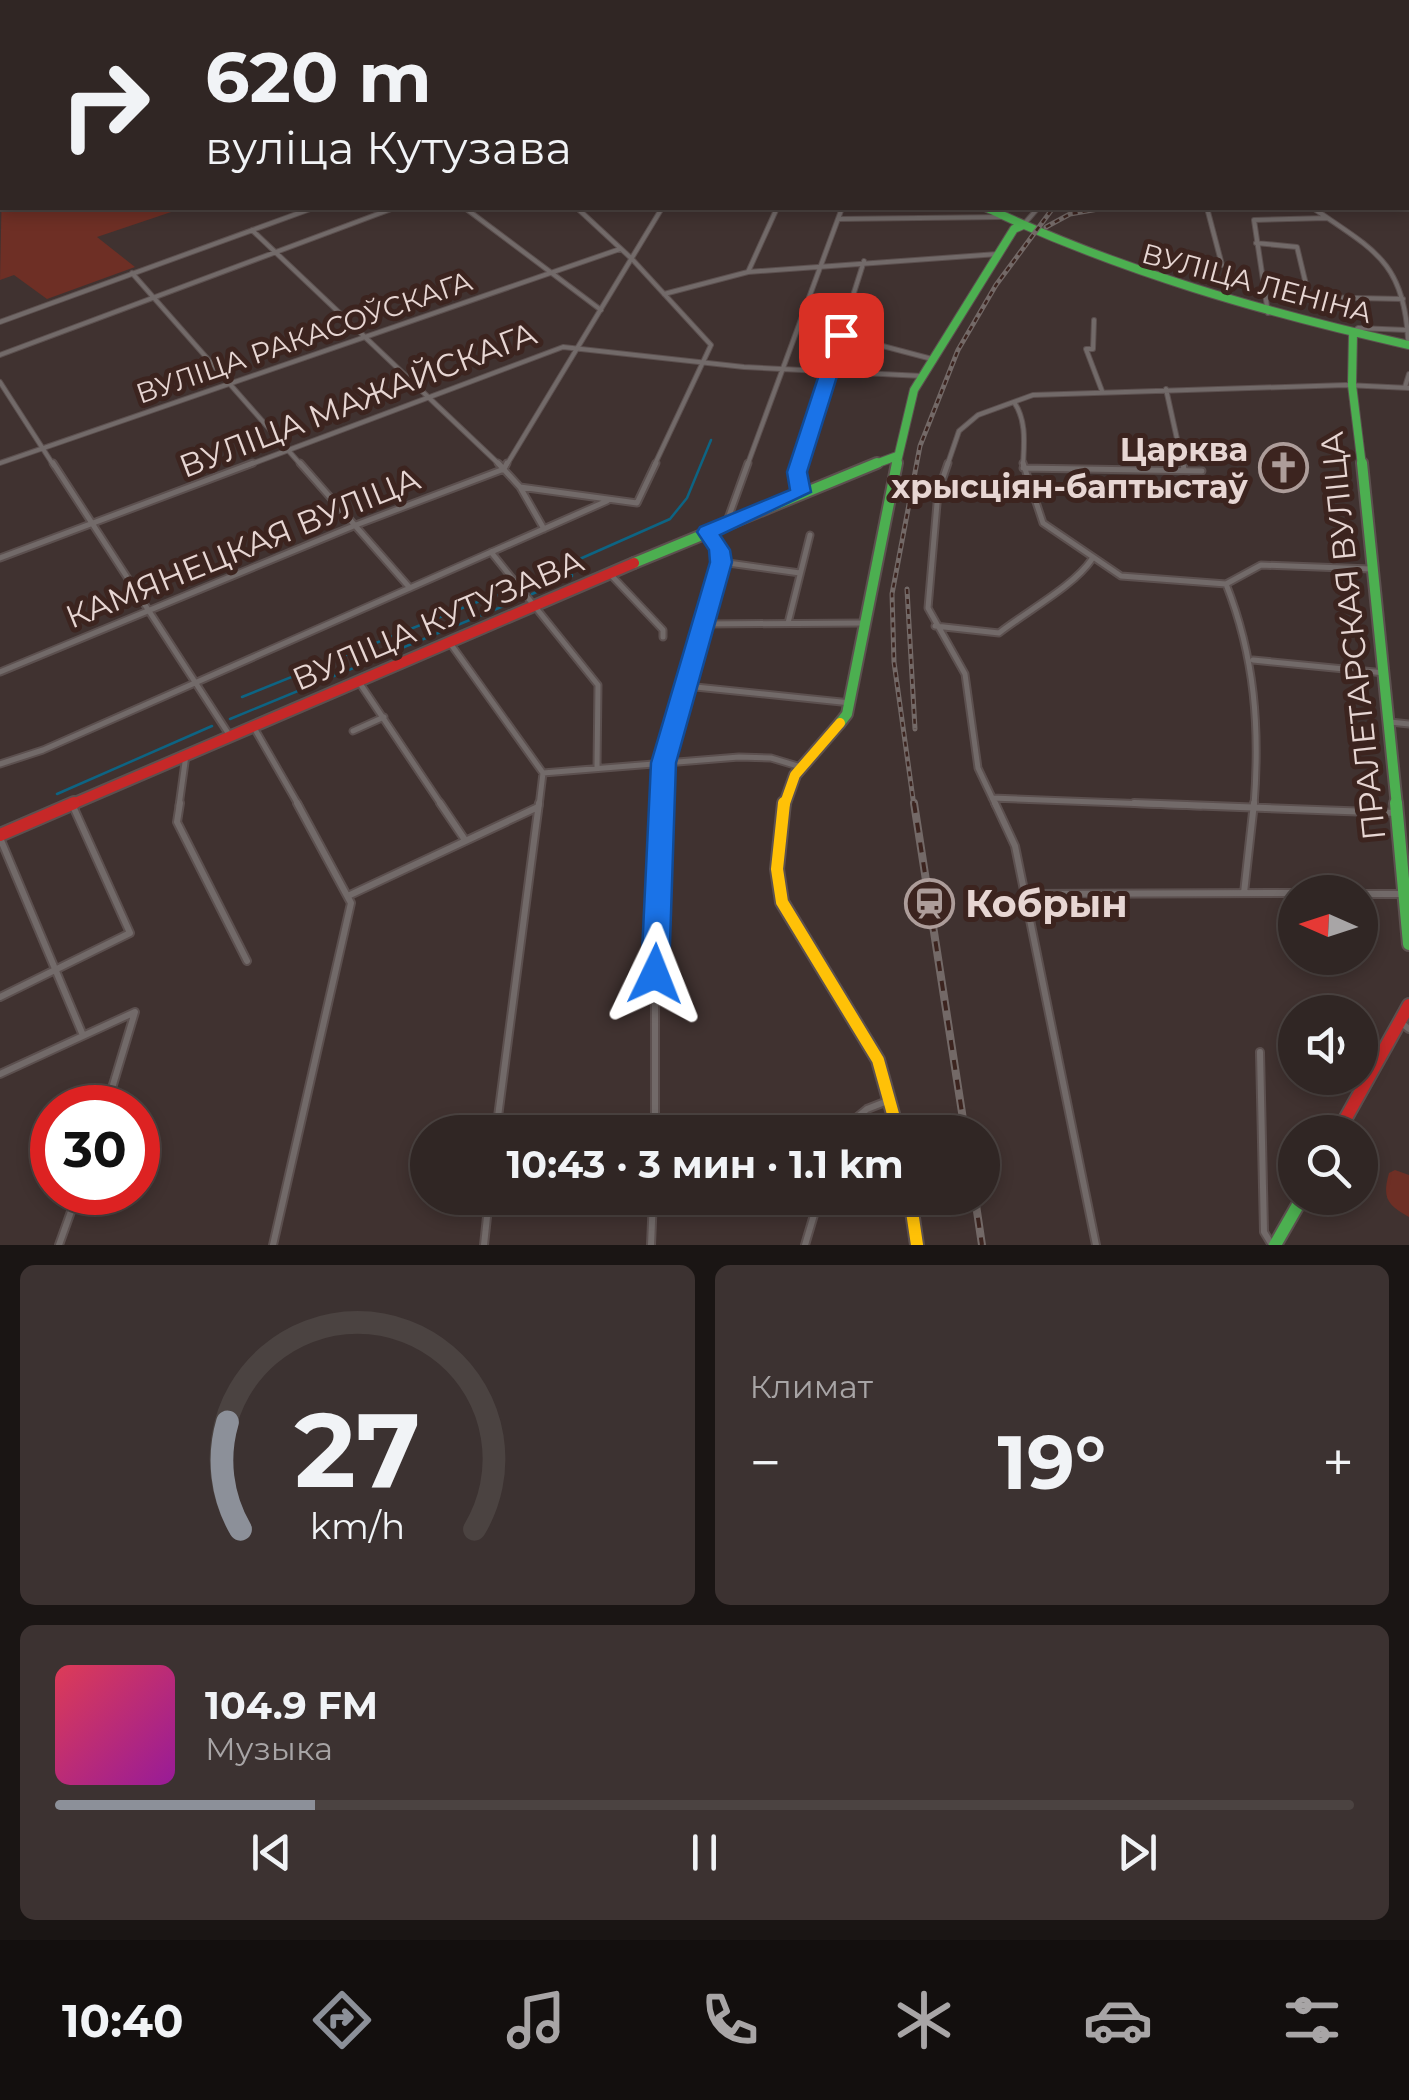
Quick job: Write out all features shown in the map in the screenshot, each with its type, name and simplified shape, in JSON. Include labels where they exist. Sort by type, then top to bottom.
[{"type":"main road","name":"ВУЛІЦА ЛЕНІНА","points":[[991,210],[1136,276],[1269,314],[1409,342]]},
{"type":"main road","points":[[894,1115],[878,1060],[782,902],[777,869],[779,826],[785,796],[801,767],[838,728],[850,703],[910,401],[998,254],[1014,229],[1021,226]]},
{"type":"main road","name":"ПРАЛЕТАРСКАЯ ВУЛІЦА","points":[[1352,333],[1352,385],[1375,570],[1409,944]]},
{"type":"main road","name":"ВУЛІЦА КУТУЗАВА","points":[[0,836],[800,492],[897,456]]},
{"type":"main road","points":[[1349,1115],[1404,1026],[1409,1005]]},
{"type":"main road","points":[[913,1215],[918,1245]]},
{"type":"main road","points":[[1274,1245],[1292,1215]]},
{"type":"street","points":[[0,322],[307,210]]},
{"type":"street","points":[[0,355],[389,210]]},
{"type":"street","points":[[468,210],[601,310]]},
{"type":"street","points":[[579,210],[711,342],[705,362]]},
{"type":"street","points":[[504,469],[660,210]]},
{"type":"street","points":[[748,272],[776,210]]},
{"type":"street","points":[[726,524],[841,210]]},
{"type":"street","points":[[1021,226],[1036,210]]},
{"type":"street","points":[[1208,210],[1222,265]]},
{"type":"street","points":[[1316,210],[1383,263],[1402,288],[1409,342]]},
{"type":"street","points":[[838,219],[1004,217]]},
{"type":"street","points":[[1269,314],[1254,220],[1327,218]]},
{"type":"street","points":[[252,230],[504,469],[520,487],[544,529]]},
{"type":"street","points":[[1256,242],[1297,247],[1309,297],[1403,299]]},
{"type":"street","name":"ВУЛІЦА РАКАСОЎСКАГА","points":[[0,463],[620,249]]},
{"type":"street","points":[[664,294],[748,272],[998,254]]},
{"type":"street","points":[[800,492],[797,472],[864,262]]},
{"type":"street","points":[[132,273],[410,588]]},
{"type":"street","points":[[1094,320],[1093,349],[1086,349],[1102,390]]},
{"type":"street","points":[[1352,333],[1358,328],[1408,330]]},
{"type":"street","points":[[841,335],[932,359]]},
{"type":"street","name":"ВУЛІЦА МАЖАЙСКАГА","points":[[0,558],[563,347],[780,369],[922,376]]},
{"type":"street","name":"ВУЛІЦА КУТУЗАВА","points":[[0,764],[43,750],[606,501],[629,505],[639,501],[705,362]]},
{"type":"street","points":[[1096,1245],[1016,846],[978,768],[965,674],[934,626],[928,608],[938,492],[952,443],[958,431],[978,415],[1034,394],[1352,385],[1408,389],[1409,374]]},
{"type":"street","points":[[0,382],[230,736]]},
{"type":"street","points":[[1166,389],[1184,470]]},
{"type":"street","points":[[1014,402],[1021,412],[1024,430],[1023,468],[1044,523],[1092,559],[1135,579],[1226,584],[1261,566],[1375,570]]},
{"type":"street","points":[[1023,468],[1202,472]]},
{"type":"street","name":"КАМЯНЕЦКАЯ ВУЛІЦА","points":[[0,672],[356,525],[504,469]]},
{"type":"street","points":[[520,487],[606,501]]},
{"type":"street","points":[[655,1115],[655,974],[664,763],[721,562],[708,532]]},
{"type":"street","points":[[788,624],[810,535]]},
{"type":"street","points":[[490,552],[598,685],[597,767]]},
{"type":"street","points":[[934,626],[999,632],[1044,596],[1079,578],[1092,559]]},
{"type":"street","points":[[721,562],[800,573]]},
{"type":"street","points":[[610,574],[662,630],[664,637]]},
{"type":"street","points":[[1226,584],[1253,660],[1255,809],[1244,893]]},
{"type":"street","points":[[703,624],[864,623]]},
{"type":"street","points":[[450,643],[543,773],[498,1115]]},
{"type":"street","points":[[1253,660],[1385,672]]},
{"type":"street","points":[[359,682],[465,840]]},
{"type":"street","points":[[686,686],[775,696],[790,702],[850,703]]},
{"type":"street","points":[[353,731],[384,717]]},
{"type":"street","points":[[1390,722],[1409,724]]},
{"type":"street","points":[[253,726],[350,895],[344,946],[273,1245]]},
{"type":"street","points":[[186,755],[177,822],[247,962]]},
{"type":"street","points":[[543,773],[739,757],[771,758],[801,767]]},
{"type":"street","points":[[992,798],[1399,813]]},
{"type":"street","points":[[0,997],[130,933],[72,804]]},
{"type":"street","points":[[350,895],[538,807]]},
{"type":"street","points":[[0,836],[82,1033]]},
{"type":"street","points":[[1025,894],[1278,893]]},
{"type":"street","points":[[1378,894],[1404,894]]},
{"type":"street","points":[[0,1074],[124,1014],[138,1014],[114,1085]]},
{"type":"street","points":[[1260,1052],[1264,1232],[1274,1245]]},
{"type":"street","points":[[861,1115],[890,1100]]},
{"type":"street","points":[[59,1245],[70,1215]]},
{"type":"street","points":[[484,1245],[487,1215]]},
{"type":"street","points":[[651,1245],[652,1215]]},
{"type":"street","points":[[806,1245],[814,1215]]},
{"type":"shaded area","points":[[1,210],[177,210],[97,237],[135,267],[47,299],[14,275],[0,280]]},
{"type":"shaded area","points":[[1395,1170],[1409,1175],[1409,1217],[1396,1209],[1386,1195],[1389,1173]]},
{"type":"waterway","points":[[521,585],[670,519],[687,498],[711,440]]},
{"type":"waterway","points":[[532,594],[572,576],[571,565]]},
{"type":"waterway","points":[[242,697],[512,588]]},
{"type":"waterway","points":[[230,719],[523,598]]},
{"type":"waterway","points":[[57,794],[212,726]]},
{"type":"railway","points":[[914,806],[894,662],[892,594],[920,446],[958,350],[996,285],[1052,210]]},
{"type":"railway","points":[[1046,227],[1070,214],[1093,210]]},
{"type":"railway","points":[[907,589],[915,729]]},
{"type":"railway","points":[[914,803],[962,1115]]},
{"type":"railway","points":[[978,1215],[982,1245]]},
{"type":"traffic: fast","points":[[991,210],[1089,253],[1194,290],[1409,345]]},
{"type":"traffic: fast","points":[[840,723],[847,714],[884,516],[914,390],[1014,229],[1021,226]]},
{"type":"traffic: fast","points":[[1353,333],[1352,385],[1376,578],[1409,944]]},
{"type":"traffic: fast","points":[[634,563],[800,492],[897,456]]},
{"type":"traffic: fast","points":[[1275,1245],[1292,1215]]},
{"type":"traffic: slow","points":[[840,723],[795,775],[785,797],[777,869],[782,902],[878,1060],[893,1115]]},
{"type":"traffic: slow","points":[[913,1215],[917,1245]]},
{"type":"traffic: jam","points":[[0,835],[634,563]]},
{"type":"traffic: jam","points":[[1348,1115],[1409,1005]]},
{"type":"place","name":"Царква хрысціян-баптыстаў","points":[[1283,468]]},
{"type":"place","name":"Кобрын","points":[[930,904]]},
{"type":"route","points":[[655,974],[664,763],[721,562],[708,532],[800,492],[797,472],[841,335]]}]
